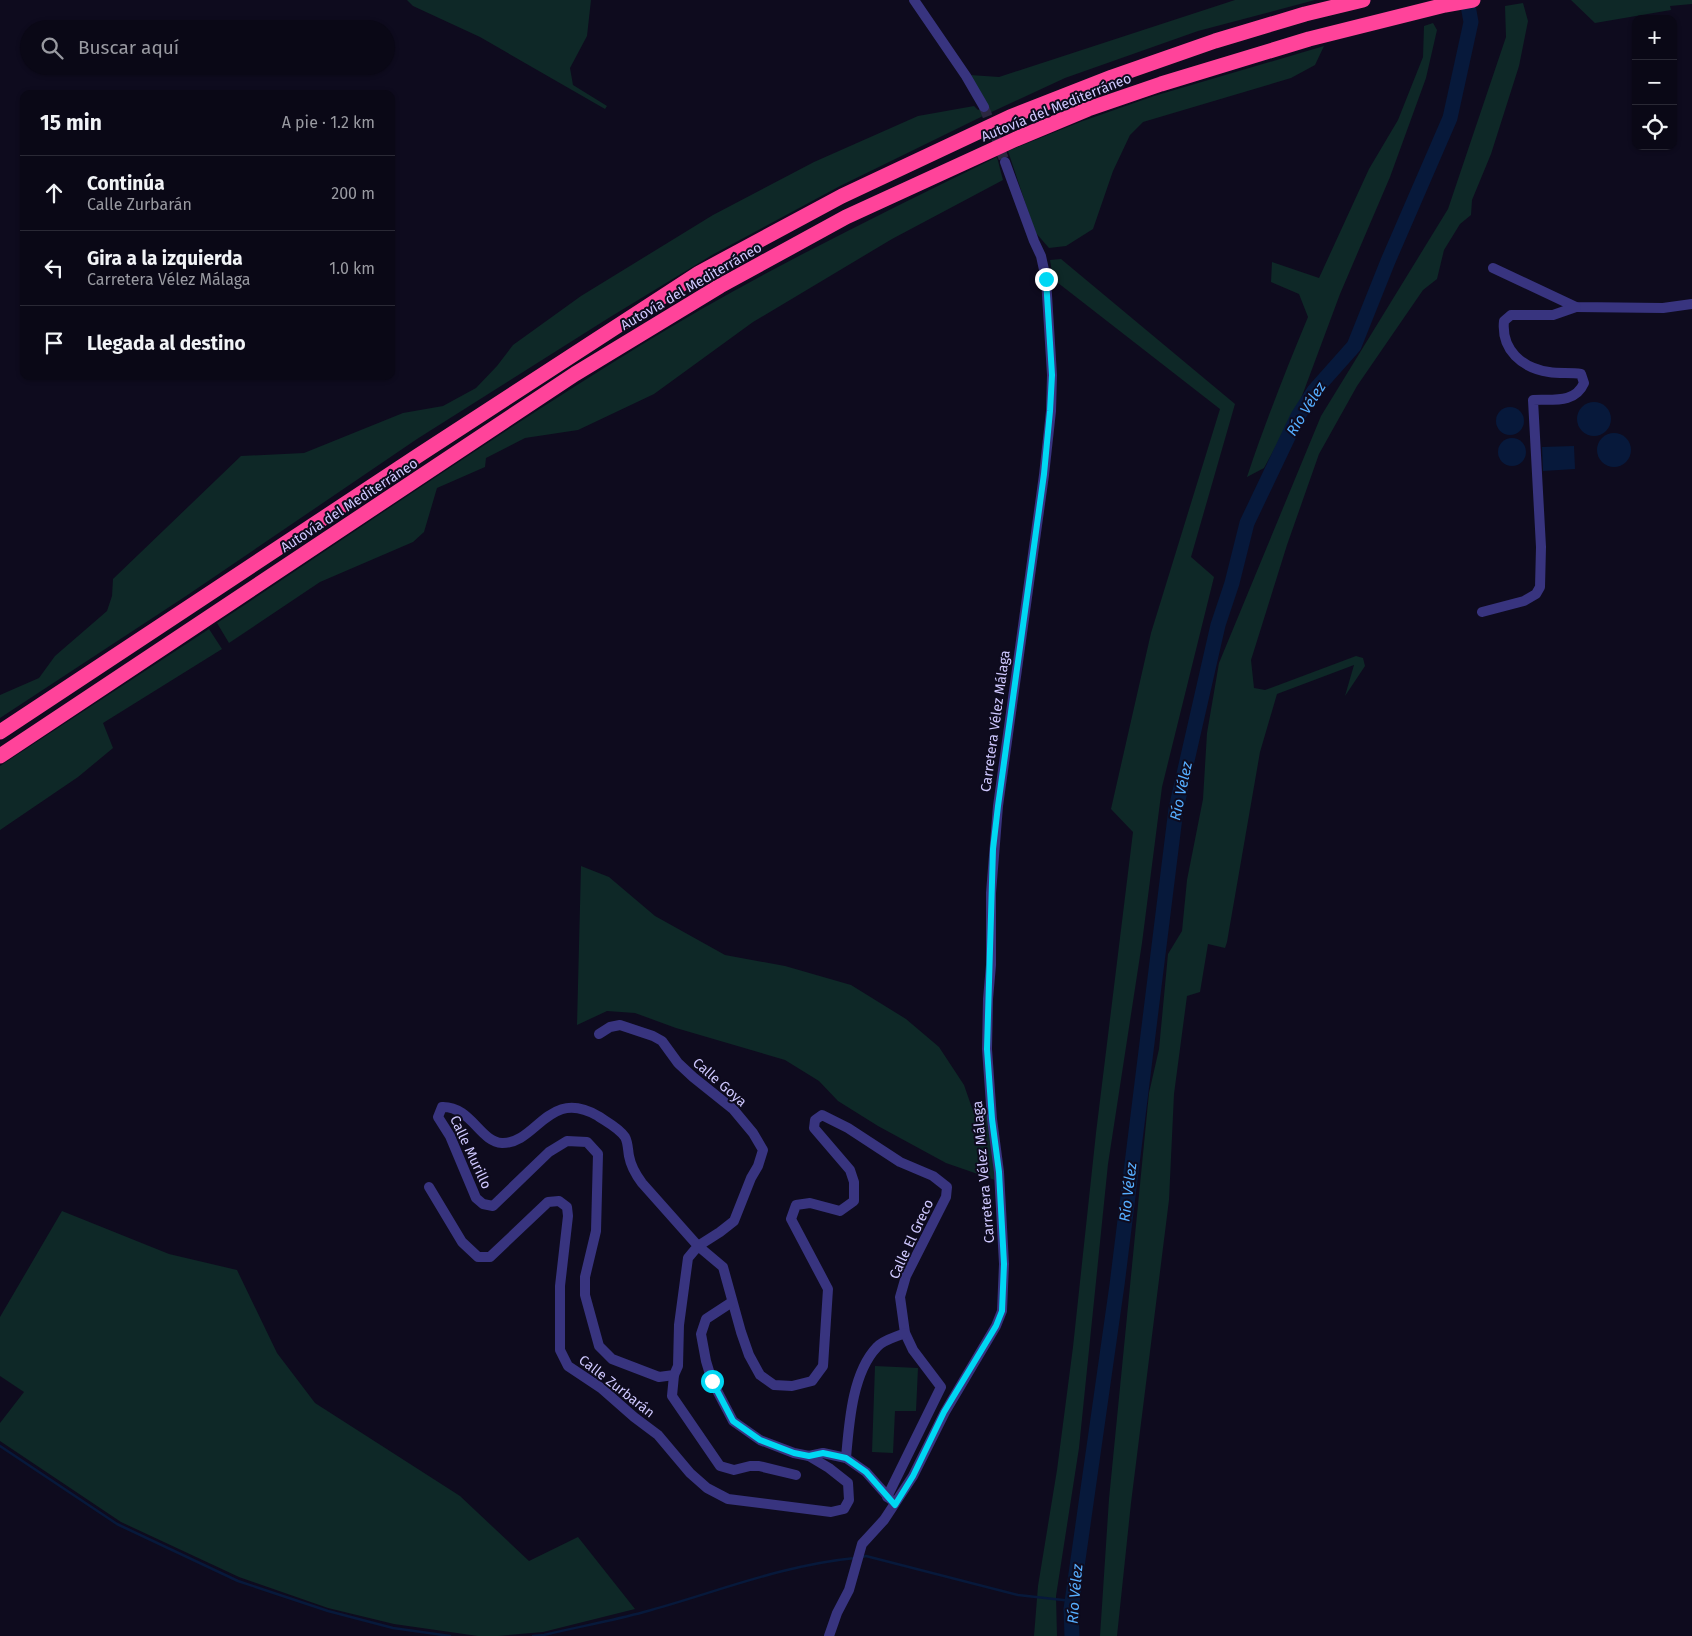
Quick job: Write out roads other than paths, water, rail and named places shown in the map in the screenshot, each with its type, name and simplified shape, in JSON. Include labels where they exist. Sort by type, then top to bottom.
[{"type":"highway","name":"Autovía del Mediterráneo","points":[[0,732],[419,456],[708,269],[842,196],[1010,117],[1112,78],[1215,41],[1305,14],[1363,0]]},
{"type":"highway","name":"Autovía del Mediterráneo","points":[[0,756],[575,374],[720,286],[846,217],[1016,139],[1088,109],[1161,84],[1309,39],[1445,5],[1473,0]]},
{"type":"street","points":[[914,0],[966,76],[984,107]]},
{"type":"street","name":"Carretera Vélez Málaga","points":[[830,1636],[837,1613],[849,1590],[862,1544],[895,1505],[913,1476],[944,1412],[996,1326],[1002,1311],[1004,1264],[999,1172],[992,1119],[987,1049],[993,849],[1044,474],[1052,375],[1046,279],[1041,256],[1005,162]]},
{"type":"street","points":[[1493,268],[1576,307]]},
{"type":"street","points":[[1482,612],[1524,601],[1536,594],[1540,587],[1541,547],[1533,400],[1573,397],[1584,383],[1581,374],[1549,372],[1538,369],[1515,356],[1506,344],[1503,331],[1504,321],[1511,315],[1553,315],[1576,307],[1663,308],[1692,304]]},
{"type":"street","name":"Calle Goya","points":[[599,1034],[610,1027],[620,1025],[654,1036],[662,1041],[688,1073],[733,1109],[753,1133],[762,1150],[758,1166],[751,1178],[734,1221],[698,1246]]},
{"type":"street","name":"Calle Murillo","points":[[674,1374],[659,1377],[612,1359],[599,1346],[585,1296],[585,1278],[596,1231],[598,1154],[587,1142],[567,1141],[549,1152],[493,1206],[483,1204],[476,1198],[450,1136],[438,1117],[442,1107],[452,1107],[468,1117],[490,1138],[501,1143],[512,1141],[526,1134],[546,1117],[562,1109],[586,1109],[612,1124],[626,1138],[634,1173],[698,1246]]},
{"type":"street","name":"Calle El Greco","points":[[732,1302],[749,1355],[760,1375],[774,1385],[792,1386],[812,1381],[823,1366],[828,1289],[790,1219],[796,1205],[810,1203],[840,1211],[854,1201],[854,1182],[850,1170],[814,1128],[815,1120],[822,1115],[848,1128],[900,1162],[933,1176],[947,1186],[946,1196],[906,1276],[900,1297],[905,1333],[914,1350],[941,1387],[887,1496]]},
{"type":"street","name":"Calle Zurbarán","points":[[429,1187],[462,1242],[478,1257],[490,1256],[548,1202],[560,1201],[567,1207],[568,1216],[560,1286],[560,1350],[568,1366],[601,1388],[658,1435],[690,1474],[707,1488],[728,1499],[831,1512],[844,1509],[849,1500],[848,1483],[829,1468],[809,1456],[794,1453],[760,1440],[733,1421],[720,1399],[712,1381],[701,1334],[706,1319],[732,1302]]},
{"type":"street","points":[[732,1302],[723,1267],[698,1246],[688,1258],[679,1325],[678,1366],[674,1374],[672,1396],[720,1466],[734,1470],[759,1466],[796,1475]]},
{"type":"street","points":[[846,1458],[849,1425],[863,1366],[878,1345],[905,1333]]},
{"type":"street","name":"Calle Zurbarán","points":[[809,1456],[823,1453],[846,1458],[866,1472],[895,1505]]},
{"type":"water","points":[[1594,402],[1601,403],[1606,407],[1610,412],[1610,426],[1606,431],[1601,435],[1594,436],[1587,435],[1582,431],[1578,426],[1577,419],[1578,412],[1582,407],[1587,403]]},
{"type":"water","points":[[1510,407],[1520,411],[1524,421],[1520,431],[1510,435],[1500,431],[1496,421],[1500,411]]},
{"type":"water","points":[[1614,433],[1621,434],[1626,438],[1630,443],[1630,457],[1626,462],[1621,466],[1614,467],[1607,466],[1602,462],[1598,457],[1597,450],[1598,443],[1602,438],[1607,434]]},
{"type":"water","points":[[1512,438],[1522,442],[1526,452],[1522,462],[1512,466],[1502,462],[1498,452],[1502,442]]},
{"type":"water","points":[[1574,446],[1575,469],[1543,471],[1542,447]]},
{"type":"waterway","name":"Río Vélez","points":[[1072,1636],[1071,1609],[1117,1285],[1176,809],[1218,625],[1232,583],[1247,523],[1298,416],[1314,391],[1354,346],[1388,261],[1450,118],[1471,22],[1467,0]]},
{"type":"waterway","points":[[0,1446],[117,1524],[238,1581],[328,1611],[393,1628],[450,1636]]},
{"type":"waterway","points":[[862,1557],[866,1556],[1018,1595],[1072,1601]]},
{"type":"waterway","points":[[533,1636],[632,1615],[775,1573],[855,1558]]},
{"type":"tunnel","points":[[984,107],[1005,162]]}]
